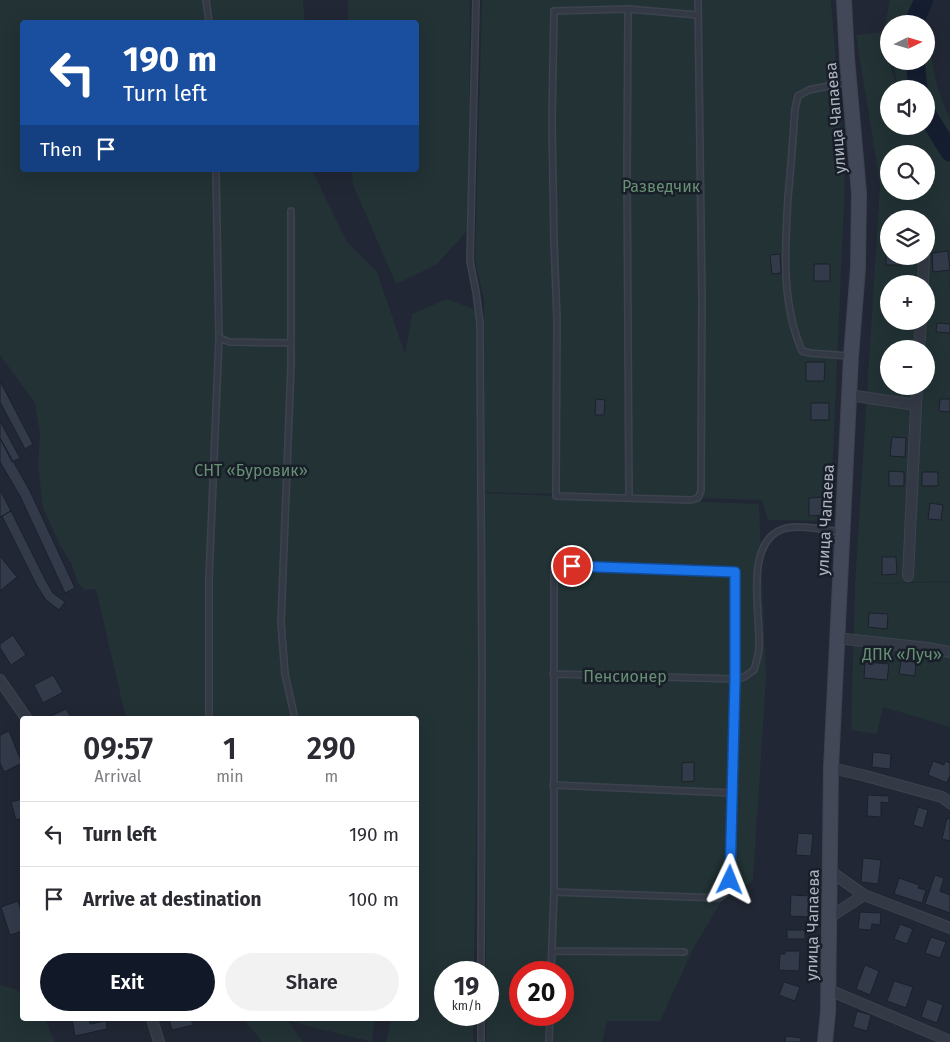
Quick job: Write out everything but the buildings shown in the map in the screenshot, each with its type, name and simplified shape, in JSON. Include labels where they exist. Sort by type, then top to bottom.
[{"type":"street","name":"улица Чапаева","points":[[825,1042],[829,990],[831,768],[836,638],[851,356],[858,268],[859,193],[844,0]]},
{"type":"street","points":[[849,395],[916,405]]},
{"type":"street","points":[[908,576],[917,395]]},
{"type":"street","points":[[836,638],[950,652]]},
{"type":"street","points":[[0,680],[25,716]]},
{"type":"street","points":[[831,768],[942,797],[950,803]]},
{"type":"street","points":[[830,871],[864,895],[950,928]]},
{"type":"street","points":[[830,917],[864,895]]},
{"type":"street","points":[[829,990],[950,1041]]},
{"type":"street","points":[[153,1021],[159,1042]]},
{"type":"lane","points":[[206,0],[209,20]]},
{"type":"lane","points":[[476,0],[470,261],[480,323],[481,961]]},
{"type":"lane","points":[[698,0],[702,288],[701,490],[698,498],[691,500],[556,496],[557,319],[552,121],[554,11],[628,9],[698,15]]},
{"type":"lane","points":[[628,9],[629,498]]},
{"type":"lane","points":[[850,82],[809,90],[798,96],[794,119],[785,240],[785,267],[788,300],[796,338],[802,351],[851,356]]},
{"type":"lane","points":[[209,716],[209,579],[219,338],[216,172]]},
{"type":"lane","points":[[291,211],[291,343],[281,623],[285,674],[294,716]]},
{"type":"lane","points":[[219,338],[230,342],[291,343]]},
{"type":"lane","points":[[553,674],[735,679],[744,677],[754,670],[759,647],[756,568],[770,538],[783,529],[800,528],[842,532]]},
{"type":"lane","points":[[552,961],[554,892],[554,565],[735,572],[735,679],[730,880],[725,893],[719,898],[554,892]]},
{"type":"lane","points":[[553,785],[732,793]]},
{"type":"lane","points":[[552,950],[684,952]]},
{"type":"lane","points":[[481,1026],[481,1042]]},
{"type":"lane","points":[[549,1042],[550,1026]]},
{"type":"green space","name":"СНТ «Буровик»","points":[[0,0],[303,0],[305,20],[20,20],[20,172],[313,172],[347,242],[377,272],[405,354],[412,314],[447,299],[477,310],[479,667],[474,961],[434,961],[434,1026],[473,1026],[473,1042],[386,1042],[391,1021],[419,1021],[419,716],[125,716],[96,589],[85,590],[78,583],[71,563],[60,545],[43,508],[38,465],[40,434],[35,403],[0,355]]},
{"type":"green space","points":[[348,0],[470,0],[469,229],[436,265],[396,284],[353,185],[352,172],[419,172],[419,20],[348,20]]},
{"type":"green space","name":"Разведчик","points":[[482,0],[831,0],[845,182],[830,521],[768,520],[762,500],[485,492],[484,300],[475,260]]},
{"type":"green space","points":[[890,0],[922,0],[923,15],[887,15]]},
{"type":"green space","name":"ДПК «Луч»","points":[[880,32],[880,70],[892,70],[894,80],[880,80],[880,135],[910,135],[912,142],[910,135],[935,135],[935,80],[897,80],[894,70],[934,70],[939,92],[950,119],[950,285],[945,255],[950,289],[950,581],[864,584],[950,582],[950,727],[883,707],[877,734],[851,730],[855,584],[880,184],[856,35]]},
{"type":"green space","name":"Пенсионер","points":[[485,493],[759,504],[766,677],[753,881],[721,902],[693,949],[660,1021],[607,1021],[602,1042],[486,1042],[486,1026],[499,1026],[499,961],[486,961],[483,549]]},
{"type":"green space","points":[[0,985],[15,989],[20,993],[20,1021],[46,1021],[55,1042],[0,1042]]},
{"type":"green space","points":[[246,1021],[288,1021],[303,1042],[262,1042]]},
{"type":"green space","points":[[288,1021],[375,1021],[372,1042]]},
{"type":"waterway","points":[[917,15],[924,0]]},
{"type":"waterway","points":[[916,70],[917,80]]},
{"type":"waterway","points":[[935,128],[950,152]]},
{"type":"route","points":[[572,566],[735,572],[735,679],[730,880]]}]
